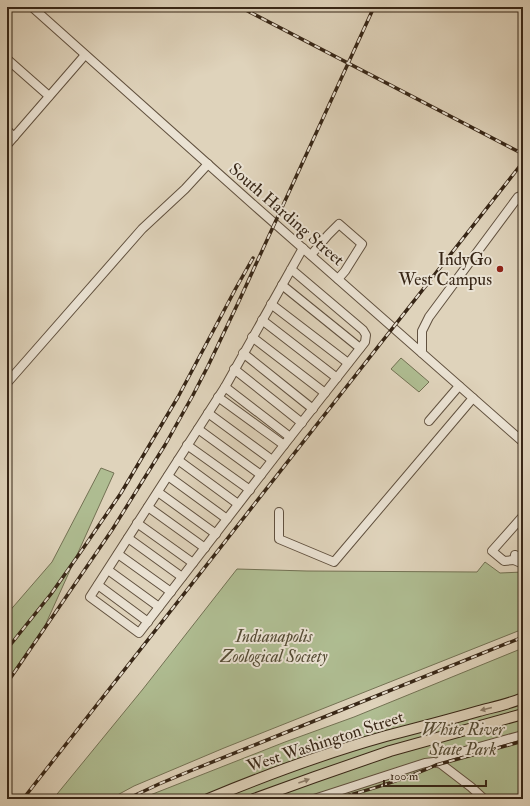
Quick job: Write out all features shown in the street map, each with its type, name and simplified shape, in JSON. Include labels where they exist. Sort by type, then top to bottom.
[{"type":"main road","name":"West Washington Street","points":[[208,799],[269,775],[345,749],[503,705],[523,698]]},
{"type":"main road","name":"West Washington Street","points":[[254,799],[390,752],[523,714]]},
{"type":"street","name":"South Harding Street","points":[[32,7],[523,442]]},
{"type":"street","points":[[7,145],[85,55]]},
{"type":"street","points":[[7,59],[49,96]]},
{"type":"street","points":[[7,130],[14,137]]},
{"type":"street","points":[[7,383],[142,229],[185,189],[208,164]]},
{"type":"street","points":[[422,353],[422,331],[429,317],[518,197],[523,195]]},
{"type":"street","points":[[311,255],[339,224],[362,244],[338,279]]},
{"type":"street","points":[[291,269],[363,330],[366,335],[365,342],[139,633],[90,597],[218,398],[252,337],[303,248]]},
{"type":"street","points":[[282,285],[360,348]]},
{"type":"street","points":[[271,304],[348,363]]},
{"type":"street","points":[[262,320],[337,378]]},
{"type":"street","points":[[252,337],[325,393]]},
{"type":"street","points":[[243,353],[313,409]]},
{"type":"street","points":[[234,369],[302,423]]},
{"type":"street","points":[[429,421],[459,386]]},
{"type":"street","points":[[224,387],[290,438]]},
{"type":"street","points":[[218,398],[284,445]]},
{"type":"street","points":[[279,512],[279,539],[334,562],[473,398]]},
{"type":"street","points":[[208,413],[272,460]]},
{"type":"street","points":[[198,429],[261,475]]},
{"type":"street","points":[[187,445],[250,490]]},
{"type":"street","points":[[178,460],[238,504]]},
{"type":"street","points":[[168,476],[227,519]]},
{"type":"street","points":[[158,492],[216,534]]},
{"type":"street","points":[[148,507],[205,548]]},
{"type":"street","points":[[523,516],[492,551],[504,561],[515,558],[523,564]]},
{"type":"street","points":[[137,523],[193,563]]},
{"type":"street","points":[[128,538],[182,577]]},
{"type":"street","points":[[118,554],[171,592]]},
{"type":"street","points":[[108,570],[159,607]]},
{"type":"street","points":[[98,585],[148,622]]},
{"type":"street","points":[[314,799],[425,763],[437,762],[447,756],[519,736],[523,737]]},
{"type":"street","points":[[437,762],[484,799]]},
{"type":"green space","points":[[401,358],[429,382],[419,392],[391,369]]},
{"type":"green space","points":[[101,468],[114,473],[43,630],[7,680],[7,614],[52,562]]},
{"type":"green space","name":"Indianapolis Zoological Society","points":[[485,562],[500,573],[523,572],[523,629],[224,748],[134,786],[110,799],[53,799],[143,689],[237,569],[477,572]]},
{"type":"green space","name":"White River State Park","points":[[523,648],[523,799],[140,799],[285,742],[354,717]]},
{"type":"railway","points":[[240,7],[523,154]]},
{"type":"railway","points":[[7,683],[112,530],[165,445],[193,395],[239,301],[374,7]]},
{"type":"railway","points":[[23,799],[523,162]]},
{"type":"railway","points":[[7,649],[51,594],[121,493],[178,397],[253,258]]},
{"type":"railway","points":[[127,799],[190,771],[523,637]]},
{"type":"railway","points":[[335,799],[399,780],[436,765],[523,741]]},
{"type":"place","name":"IndyGo West Campus","points":[[500,269]]}]
